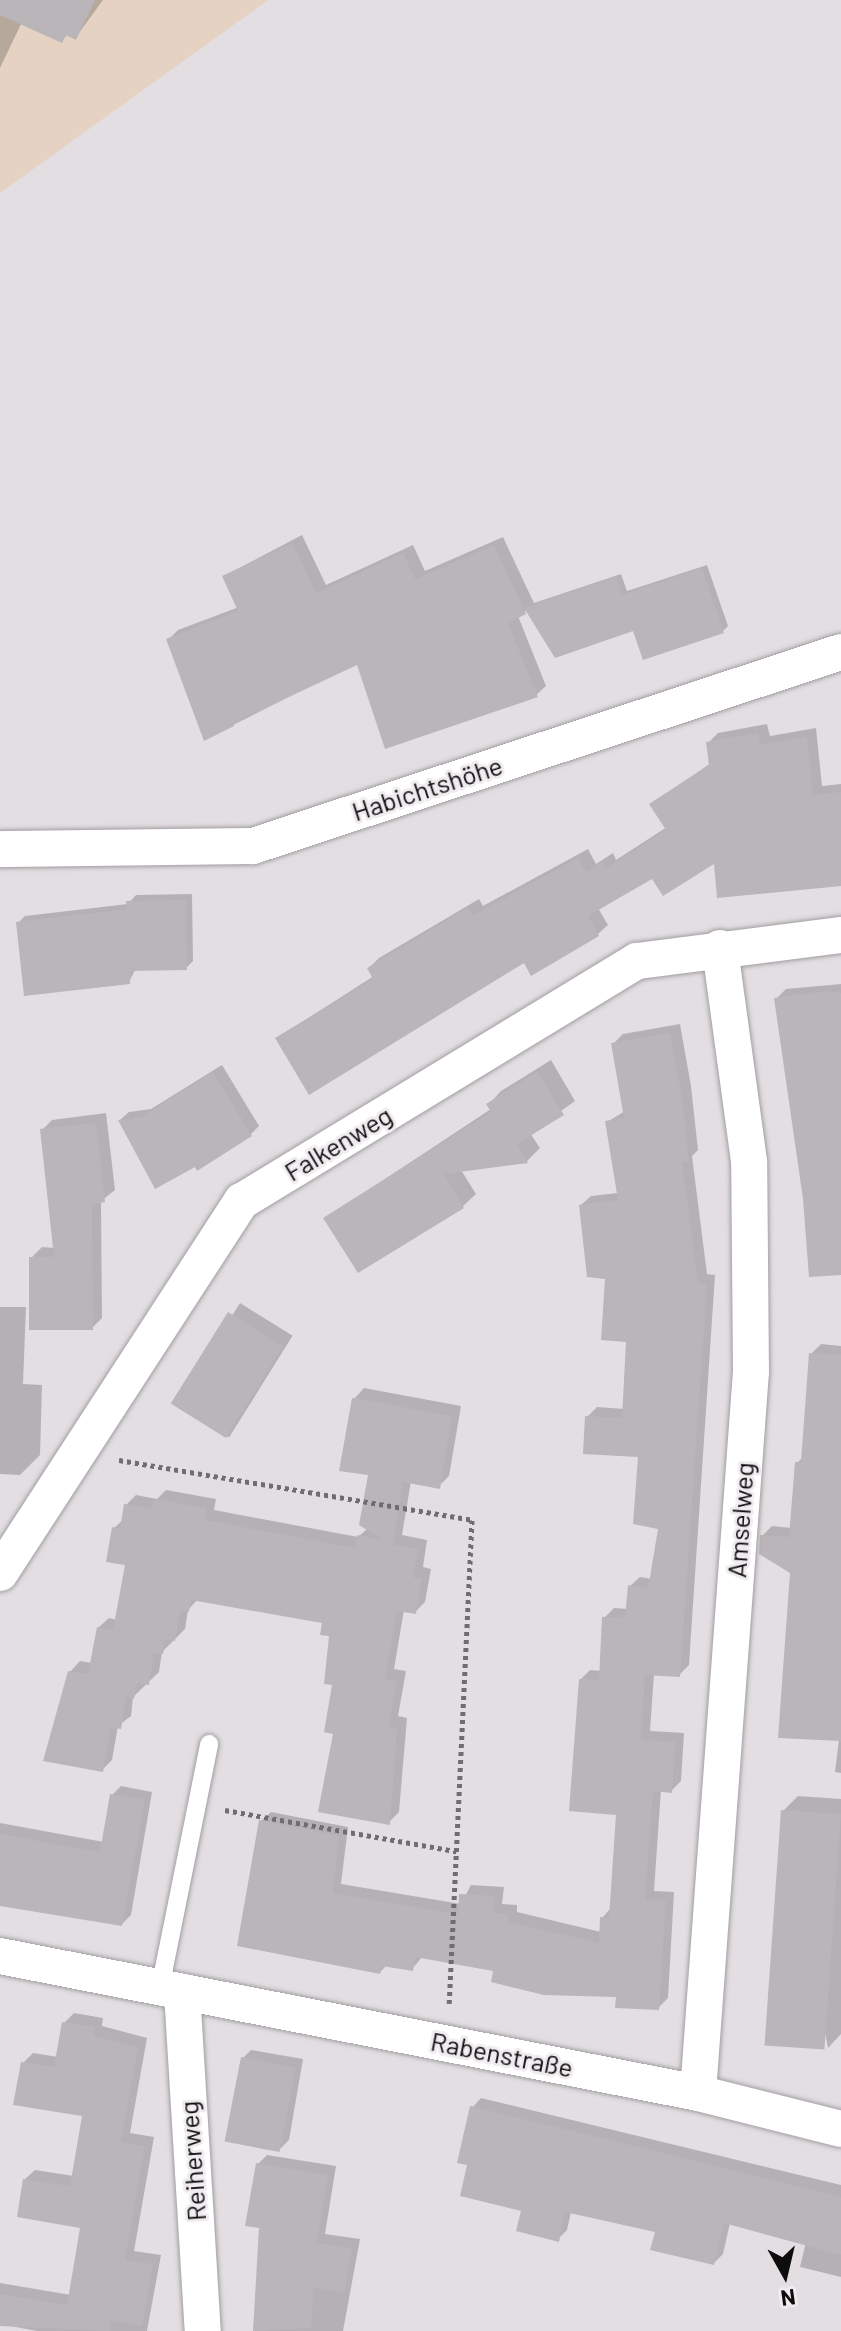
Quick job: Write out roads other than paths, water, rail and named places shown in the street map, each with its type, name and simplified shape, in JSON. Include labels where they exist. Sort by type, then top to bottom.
[{"type":"street","name":"Habichtshöhe","points":[[0,849],[253,846],[841,652]]},
{"type":"street","name":"Falkenweg","points":[[0,1573],[242,1201],[637,961],[720,948],[841,935]]},
{"type":"street","name":"Amselweg","points":[[698,2093],[751,1372],[749,1161],[720,948]]},
{"type":"street","name":"Rabenstraße","points":[[0,1956],[698,2093],[841,2129]]},
{"type":"street","name":"Reiherweg","points":[[171,1990],[203,2331]]},
{"type":"lane","points":[[171,1990],[197,1805],[209,1744]]}]
